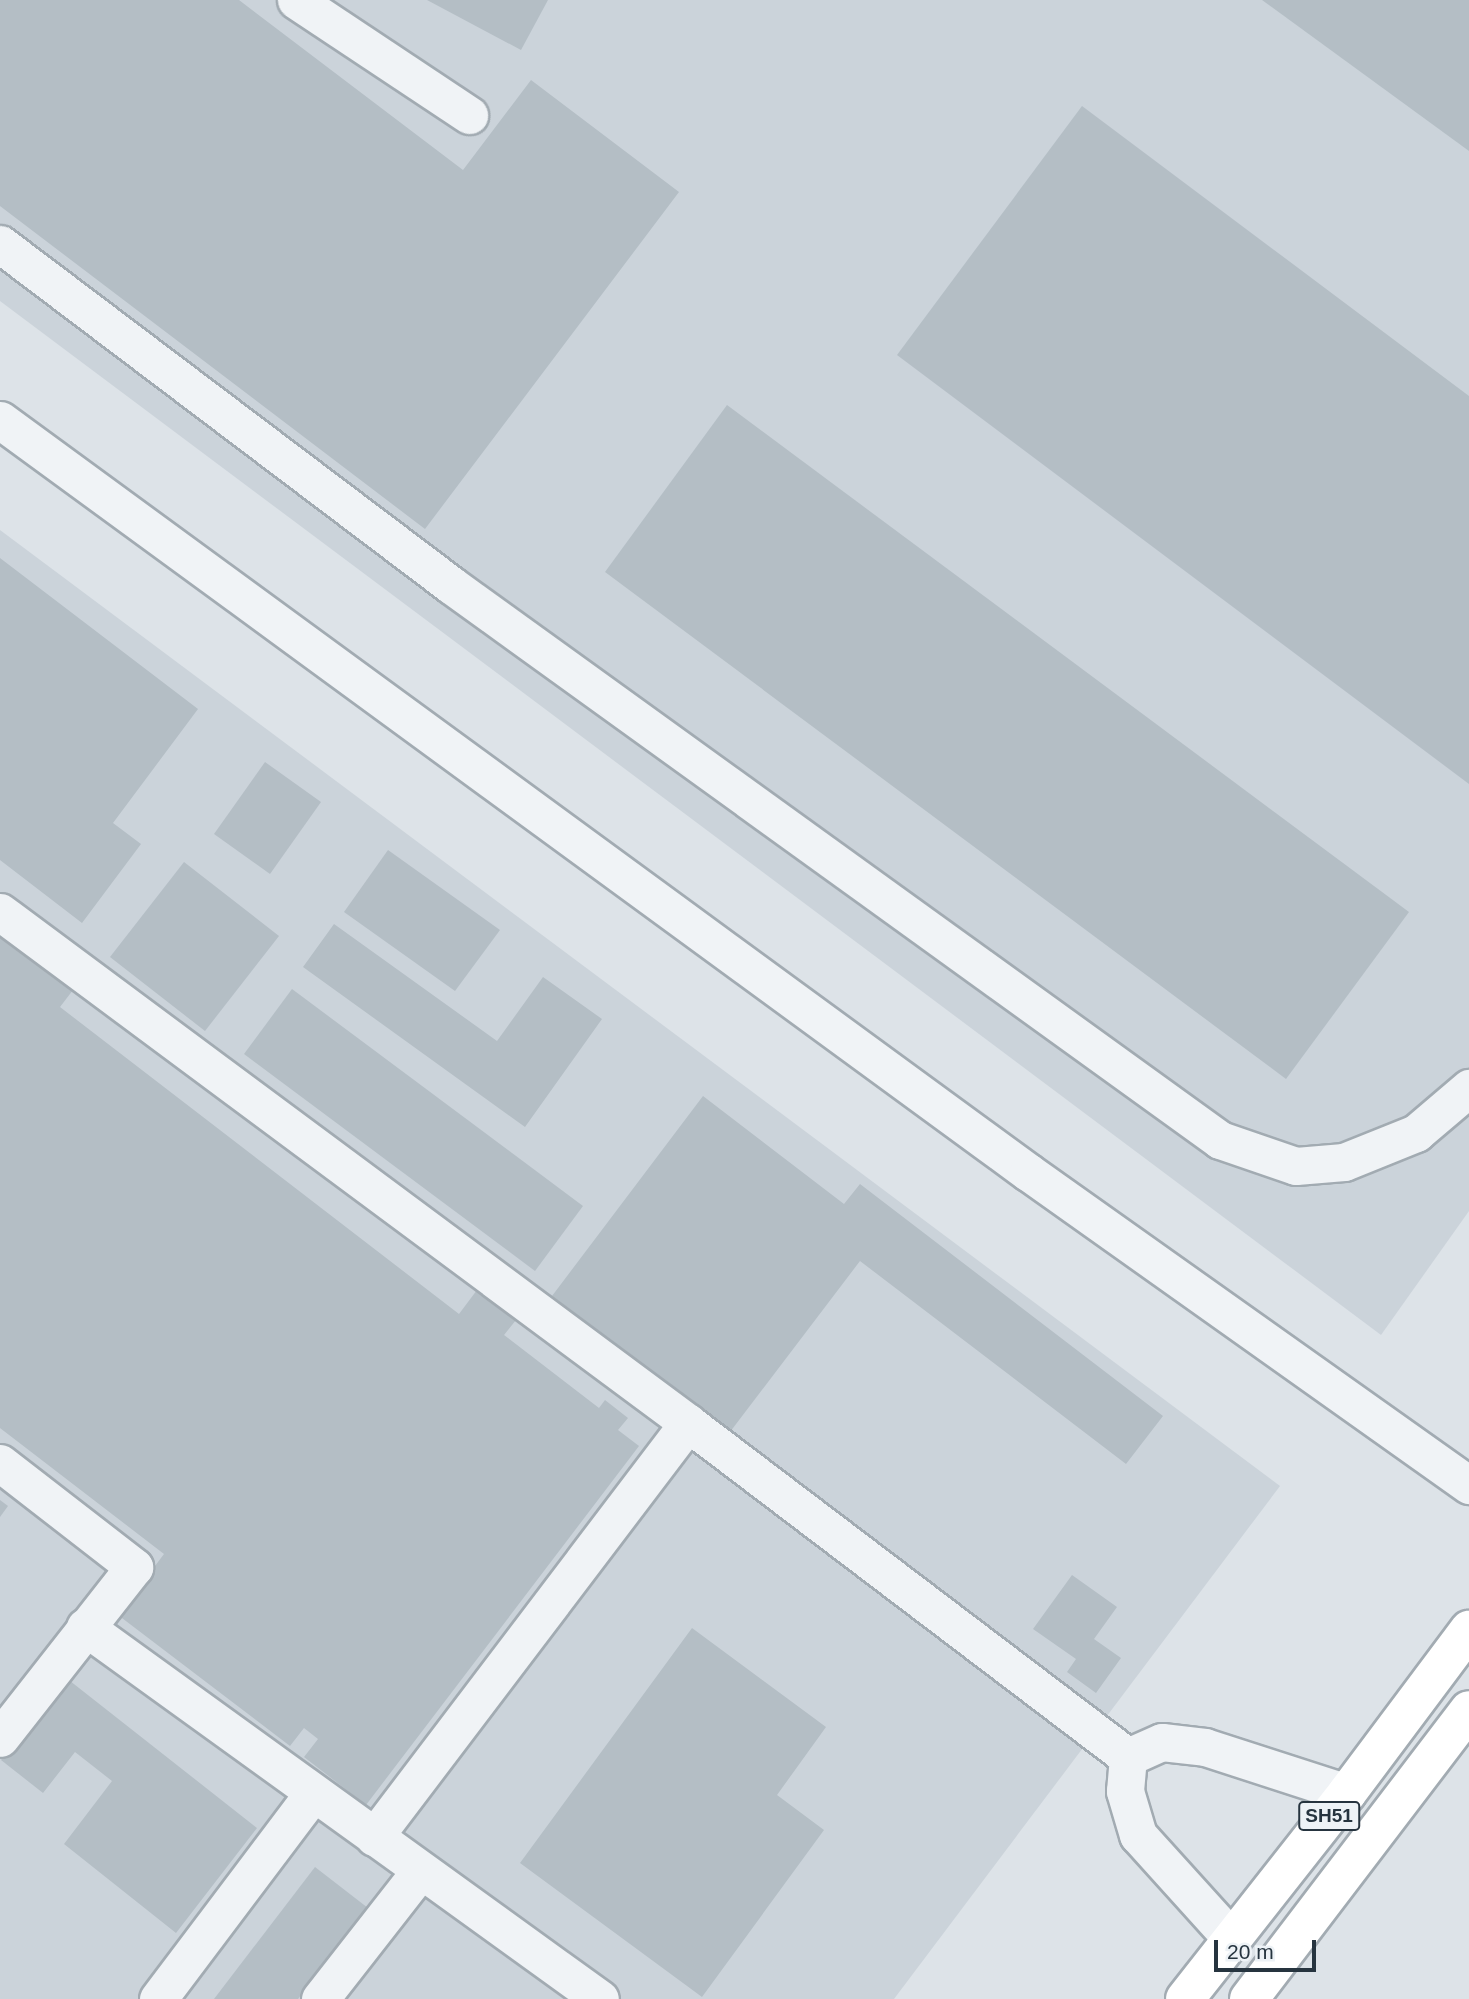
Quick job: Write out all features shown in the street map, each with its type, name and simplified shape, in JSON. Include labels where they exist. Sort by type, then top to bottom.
[{"type":"main road","name":"SH51","points":[[1185,1999],[1347,1793],[1469,1630]]},
{"type":"main road","name":"SH51","points":[[1249,1999],[1469,1710]]},
{"type":"street","points":[[296,0],[469,115]]},
{"type":"street","points":[[0,244],[451,585],[1220,1140],[1296,1166],[1345,1162],[1416,1133],[1469,1088]]},
{"type":"street","points":[[0,420],[1028,1172],[1469,1485]]},
{"type":"street","points":[[0,912],[688,1423],[1128,1757]]},
{"type":"street","points":[[374,1837],[688,1423]]},
{"type":"street","points":[[0,1463],[134,1567],[0,1738]]},
{"type":"street","points":[[85,1627],[600,1999]]},
{"type":"street","points":[[1128,1757],[1162,1742],[1205,1747],[1347,1793]]},
{"type":"street","points":[[1128,1757],[1125,1791],[1138,1835],[1232,1939]]},
{"type":"street","points":[[158,1999],[313,1793]]},
{"type":"street","points":[[320,1999],[420,1871]]},
{"type":"shaded area","points":[[0,0],[1469,0],[1469,1211],[1381,1335],[0,301]]},
{"type":"shaded area","points":[[0,530],[1280,1486],[894,1999],[0,1999]]},
{"type":"building","points":[[0,0],[239,0],[463,170],[531,80],[679,192],[425,529],[0,206]]},
{"type":"building","points":[[427,0],[548,0],[521,50]]},
{"type":"building","points":[[1262,0],[1469,0],[1469,151]]},
{"type":"building","points":[[1082,106],[1469,396],[1469,784],[897,355]]},
{"type":"building","points":[[727,405],[1409,912],[1286,1079],[605,572]]},
{"type":"building","points":[[0,558],[198,709],[113,823],[141,844],[82,923],[0,860]]},
{"type":"building","points":[[265,762],[321,802],[270,874],[214,834]]},
{"type":"building","points":[[388,850],[500,930],[455,991],[344,912]]},
{"type":"building","points":[[184,862],[279,936],[205,1031],[110,957]]},
{"type":"building","points":[[334,924],[497,1041],[543,977],[602,1019],[525,1127],[303,967]]},
{"type":"building","points":[[0,934],[73,990],[60,1007],[459,1314],[477,1290],[516,1320],[504,1335],[599,1408],[605,1400],[628,1418],[618,1430],[639,1446],[366,1805],[304,1757],[318,1739],[304,1728],[290,1746],[118,1615],[164,1554],[0,1428]]},
{"type":"building","points":[[292,989],[583,1206],[535,1271],[244,1054]]},
{"type":"building","points":[[703,1096],[844,1204],[860,1184],[1163,1416],[1126,1464],[860,1261],[730,1432],[552,1296]]},
{"type":"building","points":[[0,1500],[8,1506],[0,1517]]},
{"type":"building","points":[[1072,1575],[1117,1607],[1094,1639],[1121,1658],[1096,1693],[1067,1672],[1076,1659],[1033,1629]]},
{"type":"building","points":[[692,1628],[826,1727],[777,1795],[824,1830],[702,1997],[520,1863]]},
{"type":"building","points":[[65,1677],[257,1828],[176,1933],[64,1844],[112,1781],[75,1752],[43,1793],[1,1760]]},
{"type":"building","points":[[315,1867],[368,1908],[298,1999],[214,1999]]}]
